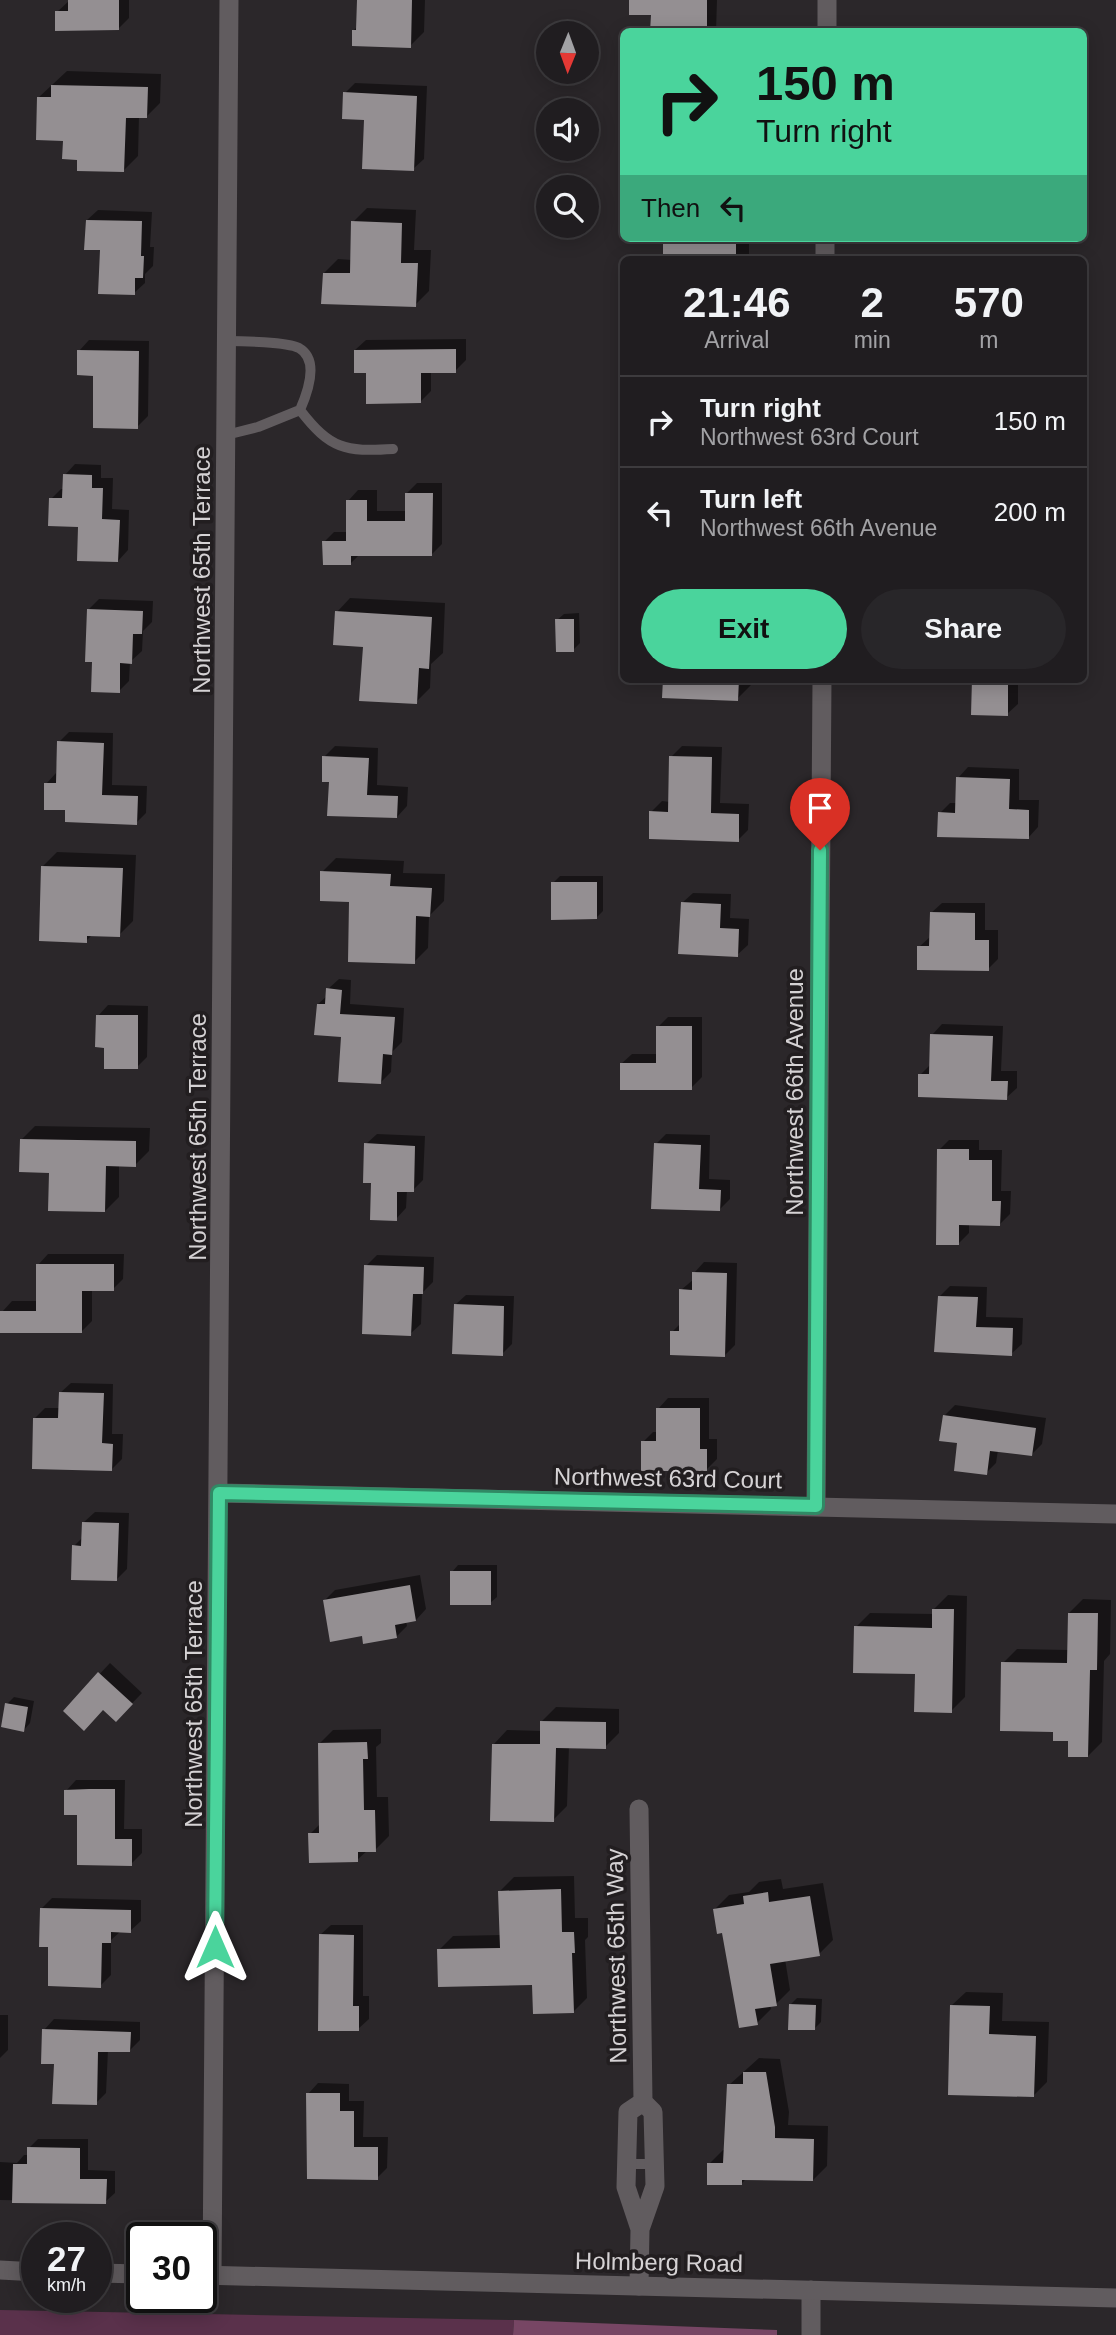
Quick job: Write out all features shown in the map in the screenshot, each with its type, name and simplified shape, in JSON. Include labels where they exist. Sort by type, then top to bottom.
[{"type":"street","name":"Northwest 65th Terrace","points":[[208,2222],[219,1493],[229,0]]},
{"type":"street","points":[[827,0],[827,28]]},
{"type":"street","name":"Northwest 66th Avenue","points":[[816,1506],[822,683]]},
{"type":"street","name":"Northwest 63rd Court","points":[[219,1493],[1116,1514]]},
{"type":"street","name":"Northwest 65th Way","points":[[639,1809],[643,2102],[653,2112],[655,2164],[655,2186],[640,2229],[639,2286]]},
{"type":"street","name":"Northwest 65th Way","points":[[640,2229],[626,2187],[628,2112],[643,2102]]},
{"type":"street","points":[[0,2270],[21,2271]]},
{"type":"street","name":"Holmberg Road","points":[[217,2275],[1116,2298]]},
{"type":"street","points":[[811,2290],[811,2335]]},
{"type":"lane","points":[[226,435],[258,427],[300,410],[310,374],[308,358],[299,348],[265,342],[227,341]]},
{"type":"lane","points":[[300,410],[316,431],[347,449],[393,449]]},
{"type":"lane","points":[[627,2164],[655,2164]]},
{"type":"shaded area","points":[[0,2310],[21,2310],[21,2313],[112,2312],[514,2320],[513,2335],[0,2335]]},
{"type":"shaded area","points":[[514,2320],[777,2330],[777,2335],[513,2335]]},
{"type":"building","points":[[68,0],[119,0],[119,30],[55,31],[55,11],[68,11]]},
{"type":"building","points":[[357,0],[412,0],[411,48],[352,46],[352,30],[356,30]]},
{"type":"building","points":[[629,0],[707,0],[707,28],[650,28],[651,15],[629,15]]},
{"type":"building","points":[[51,85],[148,87],[147,118],[126,118],[124,172],[77,171],[77,160],[62,159],[63,141],[36,140],[37,97],[51,97]]},
{"type":"building","points":[[343,92],[417,96],[414,171],[362,169],[364,120],[342,119]]},
{"type":"building","points":[[86,220],[142,221],[143,278],[135,278],[135,295],[98,294],[100,250],[84,250]]},
{"type":"building","points":[[351,221],[402,223],[401,263],[418,263],[416,307],[321,304],[323,273],[350,273]]},
{"type":"building","points":[[663,242],[736,242],[736,256],[663,256]]},
{"type":"building","points":[[456,349],[456,373],[421,373],[421,403],[366,404],[366,373],[354,373],[354,350]]},
{"type":"building","points":[[77,350],[139,351],[138,429],[93,428],[93,376],[77,375]]},
{"type":"building","points":[[63,474],[92,475],[92,488],[103,488],[102,519],[120,520],[118,562],[77,561],[78,527],[48,526],[49,498],[62,498]]},
{"type":"building","points":[[405,493],[433,493],[432,556],[351,556],[351,565],[323,565],[322,541],[346,541],[346,500],[367,500],[367,521],[405,521]]},
{"type":"building","points":[[87,609],[143,611],[142,634],[133,634],[132,664],[120,663],[120,693],[91,692],[92,662],[85,662]]},
{"type":"building","points":[[335,611],[432,617],[429,669],[419,668],[417,704],[359,701],[363,647],[333,645]]},
{"type":"building","points":[[555,619],[574,619],[574,652],[556,652]]},
{"type":"building","points":[[663,683],[739,683],[738,701],[662,698]]},
{"type":"building","points":[[972,683],[1008,683],[1008,716],[971,715]]},
{"type":"building","points":[[57,741],[104,743],[102,795],[138,796],[137,825],[65,822],[65,810],[44,810],[44,783],[56,783]]},
{"type":"building","points":[[322,756],[369,758],[367,795],[398,796],[397,818],[327,816],[329,782],[322,782]]},
{"type":"building","points":[[669,756],[712,757],[711,813],[739,814],[739,842],[649,839],[649,811],[668,812]]},
{"type":"building","points":[[956,777],[1010,779],[1009,809],[1029,810],[1029,839],[937,837],[938,812],[955,813]]},
{"type":"building","points":[[41,866],[123,868],[120,937],[87,936],[87,943],[39,941]]},
{"type":"building","points":[[320,871],[391,874],[390,886],[432,888],[430,917],[416,916],[415,964],[348,962],[349,902],[320,901]]},
{"type":"building","points":[[551,882],[597,882],[597,919],[551,920]]},
{"type":"building","points":[[681,902],[721,904],[720,928],[739,929],[738,957],[678,954]]},
{"type":"building","points":[[930,912],[975,913],[975,940],[989,940],[989,971],[917,970],[917,946],[929,946]]},
{"type":"building","points":[[326,988],[342,990],[340,1014],[395,1017],[392,1055],[383,1054],[381,1084],[338,1082],[341,1037],[314,1035],[317,1004],[325,1004]]},
{"type":"building","points":[[96,1015],[138,1015],[138,1069],[104,1069],[104,1048],[95,1047]]},
{"type":"building","points":[[656,1026],[692,1026],[692,1090],[620,1090],[620,1063],[656,1063]]},
{"type":"building","points":[[930,1034],[993,1036],[991,1081],[1008,1081],[1007,1100],[918,1097],[918,1074],[929,1074]]},
{"type":"building","points":[[20,1139],[136,1141],[136,1167],[106,1166],[105,1212],[48,1211],[49,1173],[19,1172]]},
{"type":"building","points":[[364,1143],[415,1146],[414,1192],[397,1192],[397,1221],[370,1220],[371,1183],[363,1183]]},
{"type":"building","points":[[654,1143],[701,1145],[699,1189],[721,1190],[720,1211],[651,1209]]},
{"type":"building","points":[[937,1149],[969,1149],[969,1160],[992,1160],[992,1201],[1001,1201],[1000,1226],[959,1225],[959,1245],[936,1245]]},
{"type":"building","points":[[36,1264],[114,1264],[114,1291],[82,1291],[82,1333],[0,1333],[0,1311],[36,1311]]},
{"type":"building","points":[[364,1265],[424,1267],[423,1294],[413,1294],[411,1336],[362,1334]]},
{"type":"building","points":[[692,1272],[727,1273],[725,1357],[670,1355],[670,1331],[679,1331],[679,1289],[692,1290]]},
{"type":"building","points":[[938,1296],[978,1297],[976,1327],[1013,1328],[1012,1356],[934,1352]]},
{"type":"building","points":[[454,1304],[504,1306],[503,1356],[452,1354]]},
{"type":"building","points":[[59,1392],[104,1393],[102,1443],[113,1444],[112,1471],[32,1469],[33,1418],[58,1418]]},
{"type":"building","points":[[656,1408],[700,1408],[700,1449],[707,1449],[707,1471],[641,1471],[641,1441],[656,1441]]},
{"type":"building","points":[[943,1415],[1036,1428],[1032,1456],[990,1451],[987,1475],[954,1471],[957,1443],[939,1441]]},
{"type":"building","points":[[82,1522],[119,1523],[117,1581],[71,1580],[72,1545],[81,1546]]},
{"type":"building","points":[[450,1571],[491,1571],[491,1605],[450,1605]]},
{"type":"building","points":[[410,1585],[416,1621],[395,1625],[397,1638],[363,1644],[362,1636],[330,1642],[323,1600]]},
{"type":"building","points":[[932,1609],[954,1609],[952,1713],[914,1712],[915,1674],[853,1673],[854,1626],[932,1628]]},
{"type":"building","points":[[1068,1613],[1098,1613],[1097,1670],[1090,1670],[1088,1757],[1068,1757],[1068,1741],[1053,1741],[1053,1732],[1000,1731],[1001,1662],[1067,1663]]},
{"type":"building","points":[[98,1672],[133,1704],[116,1722],[103,1710],[84,1731],[63,1711]]},
{"type":"building","points":[[5,1703],[28,1707],[24,1732],[1,1727]]},
{"type":"building","points":[[540,1721],[606,1722],[606,1749],[556,1748],[554,1822],[490,1821],[492,1744],[540,1744]]},
{"type":"building","points":[[367,1742],[368,1759],[363,1759],[364,1810],[375,1810],[376,1852],[358,1852],[358,1862],[309,1863],[308,1833],[319,1833],[318,1743]]},
{"type":"building","points":[[115,1789],[115,1839],[132,1839],[132,1866],[77,1865],[77,1815],[64,1815],[64,1790]]},
{"type":"building","points":[[561,1889],[562,1932],[574,1932],[574,2013],[533,2014],[532,1985],[438,1987],[437,1949],[500,1948],[498,1891]]},
{"type":"building","points":[[768,1892],[769,1902],[810,1896],[820,1956],[770,1964],[777,2006],[755,2009],[758,2025],[739,2028],[722,1933],[717,1934],[713,1909],[744,1904],[743,1896]]},
{"type":"building","points":[[40,1908],[131,1910],[131,1933],[111,1932],[111,1943],[102,1943],[101,1988],[48,1986],[48,1947],[39,1947]]},
{"type":"building","points":[[319,1934],[354,1935],[353,2006],[359,2006],[359,2031],[318,2031]]},
{"type":"building","points":[[789,2004],[816,2005],[815,2030],[788,2030]]},
{"type":"building","points":[[950,2005],[990,2006],[989,2034],[1036,2036],[1034,2097],[948,2095]]},
{"type":"building","points":[[42,2029],[131,2032],[130,2052],[98,2052],[97,2105],[52,2104],[54,2064],[41,2064]]},
{"type":"building","points":[[743,2072],[766,2072],[775,2138],[814,2139],[813,2181],[742,2180],[742,2185],[707,2185],[707,2163],[723,2163],[727,2084],[743,2084]]},
{"type":"building","points":[[306,2093],[340,2093],[340,2111],[354,2111],[354,2147],[378,2147],[378,2180],[307,2179]]},
{"type":"building","points":[[27,2147],[80,2148],[80,2179],[107,2179],[106,2204],[12,2203],[13,2164],[27,2164]]},
{"type":"route","points":[[215,1947],[219,1493],[816,1506],[820,850]]}]
